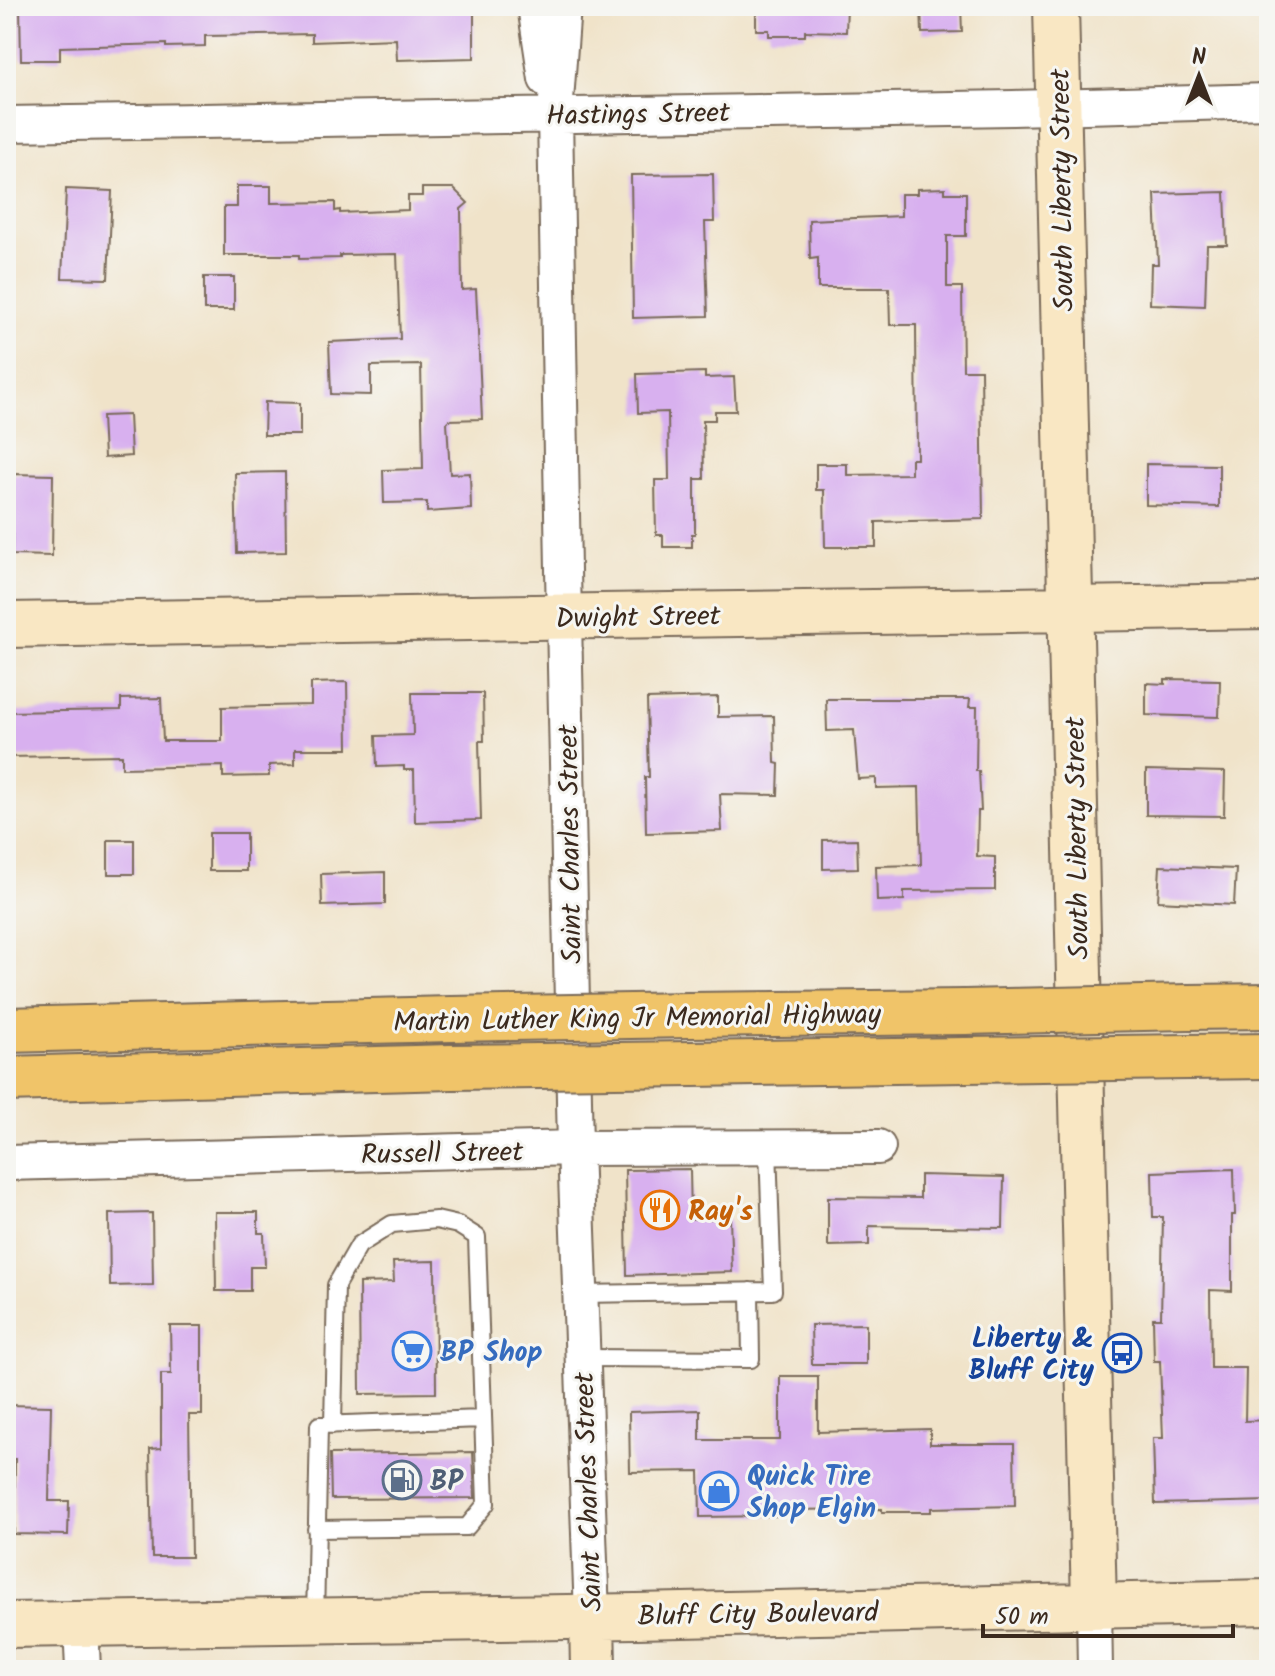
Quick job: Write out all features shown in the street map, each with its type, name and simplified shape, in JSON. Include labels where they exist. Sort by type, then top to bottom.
[{"type":"highway","name":"Martin Luther King Jr Memorial Highway","points":[[6,1030],[451,1019],[1269,1006]]},
{"type":"highway","name":"Martin Luther King Jr Memorial Highway","points":[[6,1079],[452,1067],[1269,1056]]},
{"type":"highway","points":[[6,1108],[42,1098],[176,1076]]},
{"type":"main road","name":"South Liberty Street","points":[[1056,6],[1094,1606]]},
{"type":"main road","name":"Dwight Street","points":[[6,625],[1269,606]]},
{"type":"main road","name":"Bluff City Boulevard","points":[[6,1625],[1269,1602]]},
{"type":"main road","name":"Saint Charles Street","points":[[592,1616],[593,1670]]},
{"type":"street","name":"Saint Charles Street","points":[[535,6],[542,62],[555,114]]},
{"type":"street","name":"Saint Charles Street","points":[[563,6],[555,114],[564,618],[575,1148],[592,1616]]},
{"type":"street","name":"Hastings Street","points":[[6,124],[1269,101]]},
{"type":"street","name":"Russell Street","points":[[6,1163],[575,1148],[878,1147]]},
{"type":"street","name":"South Liberty Street","points":[[1094,1606],[1095,1670]]},
{"type":"street","points":[[81,1623],[83,1670]]},
{"type":"lane","points":[[580,1294],[773,1291],[768,1148]]},
{"type":"lane","points":[[316,1529],[467,1527],[486,1504],[477,1237],[458,1225],[436,1220],[392,1224],[359,1245],[336,1285],[333,1425]]},
{"type":"lane","points":[[582,1358],[751,1359],[750,1291]]},
{"type":"lane","points":[[315,1620],[319,1425],[482,1419]]},
{"type":"building","points":[[20,6],[474,6],[474,58],[397,60],[396,39],[312,42],[312,34],[205,36],[205,46],[60,47],[60,60],[21,60]]},
{"type":"building","points":[[756,6],[847,6],[846,32],[805,31],[805,36],[769,36],[769,30],[756,30]]},
{"type":"building","points":[[921,6],[961,6],[962,32],[922,33]]},
{"type":"building","points":[[713,174],[714,222],[705,222],[708,316],[633,318],[631,175]]},
{"type":"building","points":[[237,186],[271,186],[271,203],[335,202],[335,211],[340,210],[340,213],[408,210],[408,196],[422,196],[422,188],[453,188],[468,203],[461,209],[462,290],[476,289],[482,419],[447,422],[450,474],[470,473],[471,509],[427,512],[427,502],[384,503],[383,470],[423,469],[421,365],[371,366],[371,395],[331,394],[329,342],[400,339],[397,254],[299,259],[299,255],[224,255],[224,207],[237,207]]},
{"type":"building","points":[[945,188],[945,193],[966,193],[966,236],[947,236],[947,287],[962,287],[963,370],[981,370],[983,519],[876,522],[876,547],[825,547],[824,490],[816,490],[816,464],[847,464],[847,475],[911,474],[911,459],[917,459],[916,325],[890,325],[889,288],[818,288],[818,258],[810,259],[809,220],[901,216],[901,194],[917,194],[917,189]]},
{"type":"building","points":[[66,189],[112,191],[108,279],[62,278]]},
{"type":"building","points":[[1225,192],[1227,245],[1207,245],[1205,306],[1150,304],[1151,264],[1158,264],[1155,194]]},
{"type":"building","points":[[204,277],[234,277],[234,310],[204,310]]},
{"type":"building","points":[[705,372],[705,378],[734,377],[736,411],[715,411],[715,420],[703,420],[704,479],[695,479],[695,534],[692,534],[692,547],[663,547],[663,535],[656,535],[655,480],[669,480],[668,412],[638,413],[637,374]]},
{"type":"building","points":[[265,402],[300,403],[300,435],[264,435]]},
{"type":"building","points":[[129,415],[131,456],[104,458],[102,416]]},
{"type":"building","points":[[1146,464],[1219,465],[1219,507],[1146,505]]},
{"type":"building","points":[[285,472],[286,552],[237,553],[235,473]]},
{"type":"building","points":[[13,474],[53,475],[52,556],[12,555]]},
{"type":"building","points":[[1165,679],[1220,680],[1219,717],[1146,715],[1146,683],[1165,684]]},
{"type":"building","points":[[347,682],[348,749],[295,749],[295,764],[269,765],[269,776],[223,777],[223,766],[122,768],[122,755],[7,757],[6,712],[121,710],[121,699],[161,698],[163,741],[222,741],[222,707],[311,705],[311,683]]},
{"type":"building","points":[[412,693],[483,693],[484,741],[479,741],[481,820],[415,822],[414,770],[404,770],[404,766],[377,767],[376,736],[413,735]]},
{"type":"building","points":[[718,697],[718,717],[774,716],[775,763],[779,764],[778,795],[720,794],[722,831],[646,833],[645,777],[649,777],[647,699]]},
{"type":"building","points":[[826,699],[970,699],[969,707],[977,707],[976,771],[979,771],[981,811],[978,811],[977,856],[995,857],[995,890],[904,891],[904,900],[877,901],[876,866],[921,865],[919,787],[876,788],[876,778],[858,779],[854,730],[827,731]]},
{"type":"building","points":[[1146,770],[1225,772],[1224,816],[1146,815]]},
{"type":"building","points":[[209,833],[246,833],[246,871],[209,871]]},
{"type":"building","points":[[857,839],[858,868],[823,869],[823,840]]},
{"type":"building","points":[[108,840],[134,840],[134,874],[108,874]]},
{"type":"building","points":[[1160,866],[1236,869],[1234,905],[1158,901]]},
{"type":"building","points":[[385,872],[385,904],[322,906],[321,874]]},
{"type":"building","points":[[690,1169],[691,1219],[730,1219],[732,1272],[627,1275],[625,1170]]},
{"type":"building","points":[[1234,1169],[1232,1291],[1210,1290],[1211,1368],[1246,1368],[1245,1421],[1269,1420],[1269,1501],[1155,1504],[1153,1438],[1163,1438],[1160,1361],[1154,1361],[1153,1318],[1161,1318],[1163,1217],[1153,1217],[1152,1172]]},
{"type":"building","points":[[920,1175],[1004,1177],[1003,1228],[869,1226],[869,1245],[828,1246],[828,1197],[920,1198]]},
{"type":"building","points":[[215,1212],[258,1212],[258,1233],[264,1233],[265,1267],[250,1267],[250,1291],[216,1291]]},
{"type":"building","points":[[152,1213],[153,1285],[110,1286],[109,1214]]},
{"type":"building","points":[[435,1261],[436,1393],[360,1394],[359,1283],[394,1282],[393,1262]]},
{"type":"building","points":[[866,1324],[866,1364],[812,1364],[811,1325]]},
{"type":"building","points":[[170,1326],[202,1326],[202,1415],[189,1415],[191,1557],[152,1557],[150,1449],[161,1448],[161,1374],[171,1374]]},
{"type":"building","points":[[780,1376],[818,1376],[818,1432],[930,1429],[930,1444],[1014,1444],[1015,1506],[931,1508],[931,1512],[776,1510],[776,1516],[700,1517],[699,1471],[630,1472],[629,1412],[700,1410],[700,1440],[780,1440]]},
{"type":"building","points":[[6,1405],[51,1406],[49,1501],[69,1501],[68,1535],[14,1534],[15,1459],[6,1459]]},
{"type":"building","points":[[473,1452],[475,1498],[331,1499],[330,1454]]},
{"type":"place","name":"Ray's","points":[[660,1210]]},
{"type":"place","name":"BP Shop","points":[[412,1351]]},
{"type":"place","name":"Liberty & Bluff City","points":[[1122,1353]]},
{"type":"place","name":"BP","points":[[402,1480]]},
{"type":"place","name":"Quick Tire Shop Elgin","points":[[719,1491]]}]
